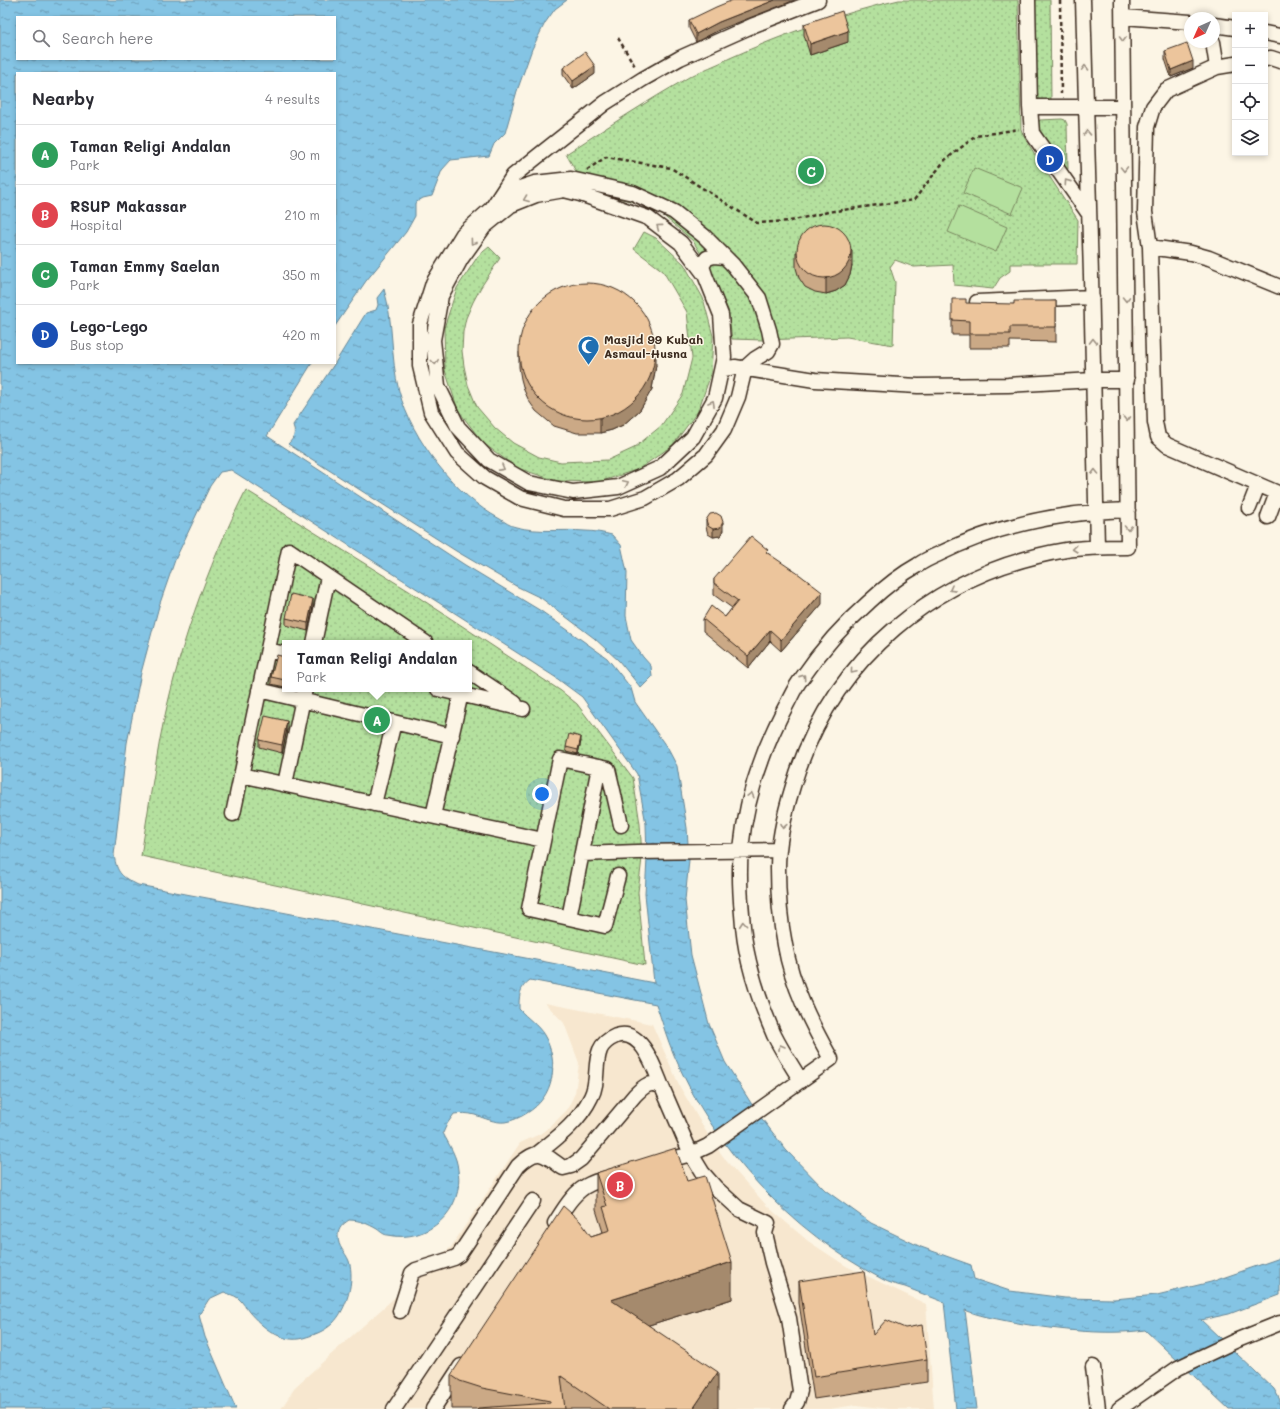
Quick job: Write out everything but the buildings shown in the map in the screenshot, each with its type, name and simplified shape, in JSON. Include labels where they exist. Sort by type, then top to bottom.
[{"type":"street","points":[[818,0],[787,11],[715,41],[680,58],[643,79],[605,103],[513,176],[492,208],[484,227],[461,259],[441,296],[433,340],[438,386],[458,427],[489,460],[529,483],[573,492],[618,487],[660,468],[693,437],[715,398],[724,357],[738,362],[815,380],[918,386],[1008,385],[1094,380],[1127,380]]},
{"type":"street","points":[[1028,0],[1030,107],[1032,133],[1089,214]]},
{"type":"street","points":[[1083,0],[1092,297],[1095,511],[1097,547]]},
{"type":"street","points":[[648,1166],[691,1154],[708,1146],[831,1060],[810,1020],[794,980],[785,945],[779,900],[778,867],[779,850],[787,806],[801,760],[819,720],[850,674],[886,635],[926,604],[976,577],[1019,562],[1065,550],[1097,547],[1128,547],[1122,0]]},
{"type":"street","points":[[1123,17],[1184,22]]},
{"type":"street","points":[[1220,26],[1232,28]]},
{"type":"street","points":[[1268,34],[1280,36]]},
{"type":"street","points":[[1214,48],[1218,67]]},
{"type":"street","points":[[1268,58],[1280,61]]},
{"type":"street","points":[[1232,65],[1218,67],[1166,90],[1154,107],[1147,127],[1145,212],[1150,247],[1155,422],[1158,437],[1167,446],[1279,493],[1268,517]]},
{"type":"street","points":[[1030,107],[1123,108]]},
{"type":"street","points":[[538,156],[537,166],[542,174],[556,180]]},
{"type":"street","points":[[720,376],[724,369],[738,362],[768,351],[772,344],[759,298],[733,265],[725,257],[674,212],[633,193],[573,180],[556,180],[535,183],[520,188],[492,208],[464,234],[433,283],[420,324],[420,366],[432,412],[457,453],[485,478],[520,498],[564,509],[610,509],[645,498],[678,479],[706,455],[724,430],[738,398],[738,362],[702,266],[706,258],[714,256],[725,257]]},
{"type":"street","points":[[484,227],[511,205],[536,195],[564,190],[648,218],[691,250],[696,250],[702,246],[702,241],[696,231]]},
{"type":"street","points":[[683,245],[705,275]]},
{"type":"street","points":[[1150,247],[1191,253],[1209,258],[1280,287]]},
{"type":"street","points":[[977,302],[1092,297]]},
{"type":"street","points":[[1249,508],[1258,485]]},
{"type":"street","points":[[801,1081],[775,1036],[757,991],[748,961],[740,891],[740,851],[745,819],[754,783],[764,753],[801,678],[834,636],[856,614],[882,590],[918,564],[960,544],[1003,528],[1048,517],[1095,511],[1128,510]]},
{"type":"street","points":[[233,814],[289,550],[422,640]]},
{"type":"street","points":[[315,640],[328,577]]},
{"type":"street","points":[[268,650],[282,653]]},
{"type":"street","points":[[433,816],[462,692],[523,708],[472,674]]},
{"type":"street","points":[[259,690],[304,695],[394,722],[452,736]]},
{"type":"street","points":[[285,784],[304,695]]},
{"type":"street","points":[[374,804],[394,722]]},
{"type":"street","points":[[618,876],[605,926],[529,909],[560,759],[608,769],[621,824]]},
{"type":"street","points":[[569,918],[599,767]]},
{"type":"street","points":[[241,775],[543,840]]},
{"type":"street","points":[[582,854],[706,850],[779,850]]},
{"type":"street","points":[[400,1311],[412,1273],[416,1270],[460,1255],[518,1166],[530,1156],[537,1154],[562,1134],[573,1123],[591,1098],[596,1085],[600,1051],[604,1043],[611,1038],[628,1036],[636,1039],[643,1046],[649,1056],[691,1154],[702,1172],[716,1188],[739,1209],[768,1223],[765,1233],[772,1264],[789,1318],[800,1391],[797,1402],[792,1409]]},
{"type":"street","points":[[537,1154],[549,1156],[563,1168],[572,1166],[581,1159],[644,1086],[652,1083],[662,1087]]},
{"type":"street","points":[[548,1234],[569,1202],[579,1191],[590,1184],[626,1173]]},
{"type":"street","points":[[394,1409],[533,1201]]},
{"type":"street","points":[[1119,1409],[1178,1368],[1235,1341],[1280,1323]]},
{"type":"street","points":[[433,1409],[467,1357]]},
{"type":"street","points":[[1093,1367],[1098,1409]]},
{"type":"path","points":[[1060,0],[1061,94]]},
{"type":"path","points":[[618,38],[643,79]]},
{"type":"path","points":[[573,180],[606,156],[671,168],[757,223],[790,221],[828,212],[914,200],[945,160],[976,136],[1021,129],[1032,133]]},
{"type":"shaded area","points":[[545,1003],[652,1024],[680,1087],[711,1140],[728,1163],[768,1207],[808,1241],[846,1266],[926,1304],[934,1409],[889,1409],[856,1405],[830,1409],[281,1409],[296,1386],[451,1247],[520,1143],[540,1134],[552,1125],[567,1110],[575,1093],[579,1063],[564,1023]]},
{"type":"green space","points":[[899,0],[1018,0],[1021,129],[1034,153],[1078,220],[1077,264],[1010,264],[1010,271],[1000,278],[993,289],[954,285],[953,265],[914,267],[895,260],[890,267],[895,282],[893,345],[847,337],[763,340],[732,339],[728,310],[707,264],[693,241],[659,212],[638,203],[614,197],[582,182],[566,154],[699,72],[750,49],[813,25],[856,11]]},
{"type":"green space","points":[[1035,0],[1050,0],[1051,103],[1037,100],[1036,96]]},
{"type":"green space","points":[[1040,120],[1065,120],[1067,124],[1068,169],[1066,171],[1037,130],[1037,124]]},
{"type":"green space","points":[[974,168],[1023,188],[1012,214],[963,193]]},
{"type":"green space","points":[[959,206],[1007,227],[996,252],[948,232]]},
{"type":"green space","points":[[644,232],[656,238],[684,264],[703,298],[713,336],[711,374],[698,411],[673,445],[639,469],[599,482],[557,481],[517,468],[483,443],[458,410],[445,370],[444,328],[457,288],[478,256],[489,247],[500,258],[481,287],[466,318],[463,332],[462,351],[468,385],[477,407],[495,428],[513,443],[539,457],[561,462],[608,460],[634,448],[661,426],[683,394],[692,358],[687,312],[663,271],[634,249]]},
{"type":"green space","points":[[246,490],[409,591],[561,691],[577,704],[633,778],[640,824],[642,858],[638,892],[645,965],[141,856],[160,739],[175,675],[194,612],[218,550]]},
{"type":"water","points":[[0,0],[567,0],[555,9],[545,23],[532,49],[517,91],[505,133],[494,144],[489,156],[451,160],[442,170],[432,196],[423,198],[415,203],[415,216],[406,232],[366,281],[336,325],[336,72],[16,72],[16,364],[311,364],[267,436],[465,565],[541,611],[607,658],[631,688],[635,702],[668,749],[677,766],[687,828],[689,860],[685,900],[691,955],[709,1024],[725,1062],[756,1111],[786,1150],[825,1190],[871,1223],[921,1247],[971,1265],[974,1279],[1010,1291],[1065,1298],[1114,1299],[1157,1295],[1211,1282],[1280,1258],[1280,1295],[1229,1314],[1201,1320],[1274,1389],[1280,1400],[1280,1409],[1229,1409],[1145,1330],[1129,1332],[1094,1332],[1058,1329],[996,1319],[965,1310],[977,1409],[956,1409],[944,1302],[905,1287],[887,1282],[849,1260],[817,1237],[787,1212],[759,1185],[711,1124],[691,1090],[671,1049],[656,1004],[530,980],[526,983],[520,993],[519,1009],[542,1031],[549,1045],[553,1067],[552,1078],[543,1098],[536,1106],[525,1114],[511,1121],[497,1122],[470,1114],[454,1114],[443,1133],[456,1160],[459,1185],[456,1198],[449,1211],[441,1221],[430,1229],[417,1234],[403,1236],[385,1234],[370,1225],[357,1221],[349,1220],[343,1225],[339,1231],[338,1240],[340,1247],[349,1261],[351,1269],[350,1285],[346,1302],[338,1317],[330,1326],[311,1336],[288,1339],[273,1333],[254,1318],[238,1298],[224,1292],[209,1299],[199,1315],[205,1337],[236,1409],[0,1409]],"holes":[[[231,470],[555,677],[582,697],[637,774],[646,824],[647,859],[645,894],[654,983],[138,885],[124,877],[117,867],[114,855],[127,743],[141,673],[159,606],[175,560],[210,486],[220,472]]]},
{"type":"water","points":[[384,289],[389,314],[396,378],[405,410],[425,447],[452,481],[467,496],[484,509],[512,526],[533,530],[592,531],[612,535],[621,545],[627,572],[626,616],[631,640],[651,666],[652,677],[641,688],[619,661],[594,638],[541,598],[516,586],[456,551],[288,444],[294,436],[293,425],[334,364],[336,364],[336,361],[366,313],[376,310],[378,305],[377,298]]},
{"type":"place","name":"Lego-Lego","points":[[1050,159]]},
{"type":"place","name":"Taman Emmy Saelan","points":[[811,171]]},
{"type":"place","name":"Masjid 99 Kubah Asmaul-Husna","points":[[588,366]]},
{"type":"place","name":"Taman Religi Andalan","points":[[377,720]]},
{"type":"place","name":"RSUP Makassar","points":[[620,1185]]}]
